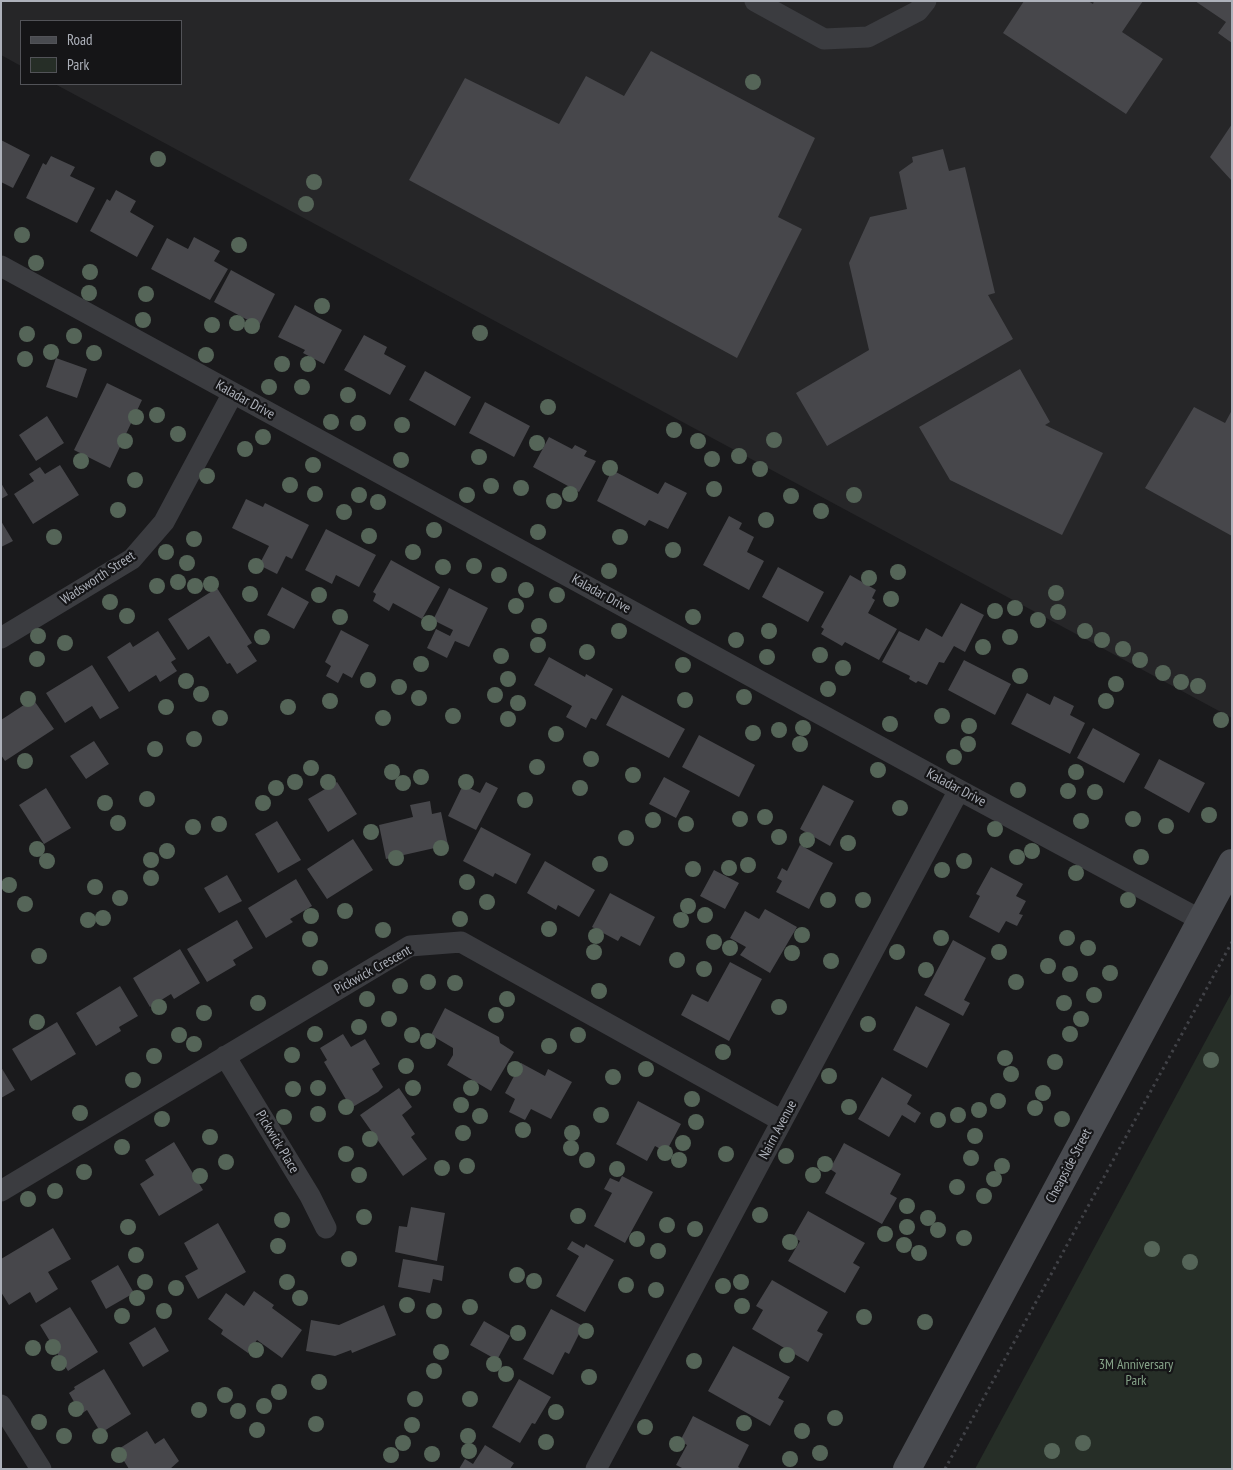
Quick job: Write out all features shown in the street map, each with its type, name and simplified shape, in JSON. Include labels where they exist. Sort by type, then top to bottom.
[{"type":"street","points":[[755,1],[824,39],[868,37],[918,11],[926,1]]},
{"type":"street","name":"Kaladar Drive","points":[[1,266],[959,790],[1201,920]]},
{"type":"street","name":"Wadsworth Street","points":[[1,638],[132,559],[164,522],[233,393]]},
{"type":"street","name":"Nairn Avenue","points":[[596,1469],[959,790]]},
{"type":"street","name":"Cheapside Street","points":[[907,1469],[1232,864]]},
{"type":"street","name":"Pickwick Crescent","points":[[1,1191],[410,946],[461,942],[782,1121]]},
{"type":"street","name":"Pickwick Place","points":[[225,1056],[310,1196],[326,1228]]},
{"type":"street","points":[[1,1405],[41,1469]]},
{"type":"path","points":[[945,1469],[1232,942]]},
{"type":"shaded area","points":[[1,1],[1232,1],[1232,718],[57,85],[182,85],[182,20],[20,20],[20,65],[1,55]]},
{"type":"green space","name":"3M Anniversary Park","points":[[1232,992],[1232,1469],[975,1469]]},
{"type":"building","points":[[1024,1],[1088,1],[1093,4],[1094,1],[1143,1],[1122,32],[1163,59],[1126,114],[1003,33]]},
{"type":"building","points":[[1195,1],[1232,1],[1232,43],[1218,33],[1226,22]]},
{"type":"building","points":[[651,51],[815,138],[778,217],[802,229],[737,358],[409,180],[465,78],[559,124],[586,76],[624,96]]},
{"type":"building","points":[[1232,124],[1232,181],[1210,157]]},
{"type":"building","points":[[1,140],[30,155],[13,188],[1,182]]},
{"type":"building","points":[[943,149],[949,171],[965,167],[995,293],[988,295],[1013,339],[827,446],[796,393],[869,350],[849,263],[870,217],[907,209],[899,172],[913,162],[912,157]]},
{"type":"building","points":[[51,156],[75,167],[70,176],[95,188],[77,223],[26,198],[43,163],[46,165]]},
{"type":"building","points":[[116,190],[136,201],[130,212],[154,226],[137,257],[90,231],[107,199],[110,201]]},
{"type":"building","points":[[194,237],[220,251],[214,261],[228,269],[210,300],[151,269],[167,238],[188,249]]},
{"type":"building","points":[[231,270],[275,294],[259,326],[214,302]]},
{"type":"building","points":[[295,305],[342,330],[324,364],[303,353],[305,350],[278,337]]},
{"type":"building","points":[[364,335],[387,347],[384,354],[406,366],[390,395],[344,370]]},
{"type":"building","points":[[56,358],[87,369],[77,398],[46,387]]},
{"type":"building","points":[[1020,369],[1050,422],[1045,425],[1103,453],[1062,535],[950,480],[919,427]]},
{"type":"building","points":[[425,371],[471,397],[455,426],[409,400]]},
{"type":"building","points":[[107,383],[142,400],[110,468],[74,450]]},
{"type":"building","points":[[485,402],[530,426],[514,457],[469,433]]},
{"type":"building","points":[[1194,407],[1225,423],[1232,410],[1232,536],[1145,488]]},
{"type":"building","points":[[47,416],[64,443],[36,461],[19,435]]},
{"type":"building","points":[[549,437],[572,449],[575,445],[587,451],[584,456],[596,461],[579,492],[533,467]]},
{"type":"building","points":[[60,465],[79,495],[33,524],[14,494],[34,481],[29,474],[40,467],[45,474]]},
{"type":"building","points":[[612,470],[658,494],[665,482],[687,493],[668,529],[649,520],[645,526],[597,501]]},
{"type":"building","points":[[1,483],[8,495],[1,499]]},
{"type":"building","points":[[246,499],[263,507],[265,503],[309,525],[292,559],[286,556],[277,574],[259,565],[269,546],[232,528]]},
{"type":"building","points":[[729,516],[742,523],[739,529],[754,537],[747,552],[764,561],[749,590],[703,565]]},
{"type":"building","points":[[1,521],[13,541],[1,547]]},
{"type":"building","points":[[326,529],[376,555],[359,587],[336,575],[332,584],[305,570]]},
{"type":"building","points":[[391,560],[440,587],[422,619],[393,603],[389,611],[373,601],[376,594],[373,592]]},
{"type":"building","points":[[778,567],[824,592],[808,622],[762,597]]},
{"type":"building","points":[[850,575],[876,590],[872,598],[875,600],[868,613],[897,629],[879,660],[845,642],[842,646],[821,634],[824,629],[821,627]]},
{"type":"building","points":[[282,587],[309,602],[294,629],[267,615]]},
{"type":"building","points":[[217,588],[252,643],[247,646],[257,661],[237,674],[230,663],[227,664],[209,636],[188,650],[168,619]]},
{"type":"building","points":[[449,588],[488,608],[469,647],[455,641],[447,658],[427,648],[436,629],[450,636],[453,630],[433,620]]},
{"type":"building","points":[[961,603],[984,615],[965,652],[954,646],[944,663],[939,662],[927,685],[918,681],[916,683],[909,679],[910,676],[882,662],[899,631],[919,641],[926,628],[942,637]]},
{"type":"building","points":[[341,630],[369,645],[352,678],[343,673],[338,683],[326,676],[331,666],[325,662]]},
{"type":"building","points":[[158,631],[176,659],[171,662],[177,671],[160,682],[156,675],[129,692],[107,657],[130,642],[133,647]]},
{"type":"building","points":[[549,657],[585,677],[586,674],[613,689],[596,720],[591,718],[586,728],[566,717],[572,706],[534,685]]},
{"type":"building","points":[[964,660],[1011,684],[995,715],[948,690]]},
{"type":"building","points":[[92,665],[119,708],[100,719],[92,706],[65,723],[46,693]]},
{"type":"building","points":[[1027,693],[1050,705],[1054,696],[1074,706],[1070,715],[1085,723],[1070,754],[1011,724]]},
{"type":"building","points":[[622,695],[685,729],[669,758],[606,725]]},
{"type":"building","points":[[33,699],[54,729],[5,761],[1,755],[1,720]]},
{"type":"building","points":[[1093,728],[1140,754],[1124,783],[1077,758]]},
{"type":"building","points":[[699,735],[755,765],[739,797],[682,767]]},
{"type":"building","points":[[94,741],[109,764],[86,779],[70,756]]},
{"type":"building","points":[[1159,759],[1205,783],[1189,813],[1144,788]]},
{"type":"building","points":[[664,777],[690,791],[676,818],[649,804]]},
{"type":"building","points":[[337,782],[357,814],[328,832],[308,799]]},
{"type":"building","points":[[486,782],[498,788],[476,830],[448,816],[463,785],[480,793]]},
{"type":"building","points":[[823,785],[854,801],[830,846],[800,829]]},
{"type":"building","points":[[46,788],[71,828],[44,844],[19,805]]},
{"type":"building","points":[[430,801],[432,814],[441,812],[448,845],[386,859],[379,825],[413,817],[410,805]]},
{"type":"building","points":[[277,821],[301,860],[278,873],[255,834]]},
{"type":"building","points":[[481,827],[531,854],[516,884],[495,873],[493,877],[463,861]]},
{"type":"building","points":[[353,839],[373,870],[327,899],[307,869]]},
{"type":"building","points":[[800,845],[833,863],[809,909],[776,892],[782,881],[777,878],[782,868],[787,871]]},
{"type":"building","points":[[545,861],[595,890],[579,917],[558,905],[556,910],[527,893]]},
{"type":"building","points":[[991,867],[1023,884],[1016,896],[1026,901],[1019,914],[1023,915],[1017,926],[1006,921],[999,933],[969,917],[980,896],[976,894]]},
{"type":"building","points":[[714,870],[739,883],[725,909],[700,896]]},
{"type":"building","points":[[227,875],[242,901],[219,913],[204,888]]},
{"type":"building","points":[[296,879],[312,906],[290,919],[293,922],[266,938],[248,908]]},
{"type":"building","points":[[610,893],[655,917],[640,946],[621,936],[618,941],[592,927]]},
{"type":"building","points":[[765,909],[797,927],[770,973],[740,955],[746,947],[730,938],[745,911],[759,919]]},
{"type":"building","points":[[237,920],[253,948],[233,960],[236,965],[207,982],[187,949]]},
{"type":"building","points":[[953,940],[986,958],[964,1000],[970,1003],[963,1016],[924,995]]},
{"type":"building","points":[[180,949],[200,983],[174,999],[171,994],[150,1007],[133,978]]},
{"type":"building","points":[[730,962],[762,979],[729,1041],[681,1015],[692,994],[708,1002]]},
{"type":"building","points":[[120,986],[138,1016],[119,1027],[121,1031],[96,1046],[76,1013]]},
{"type":"building","points":[[916,1006],[950,1024],[927,1068],[893,1050]]},
{"type":"building","points":[[445,1008],[499,1037],[500,1043],[514,1052],[491,1091],[447,1065],[453,1055],[453,1048],[431,1035]]},
{"type":"building","points":[[57,1022],[76,1054],[31,1081],[12,1049]]},
{"type":"building","points":[[343,1034],[351,1047],[365,1039],[380,1064],[372,1069],[383,1087],[351,1108],[324,1062],[327,1060],[320,1048]]},
{"type":"building","points":[[521,1063],[545,1076],[548,1069],[572,1082],[551,1119],[531,1109],[525,1120],[509,1112],[515,1099],[505,1093]]},
{"type":"building","points":[[1,1067],[15,1090],[1,1098]]},
{"type":"building","points":[[882,1077],[912,1095],[907,1104],[921,1113],[915,1123],[902,1115],[889,1137],[858,1119]]},
{"type":"building","points":[[399,1088],[412,1107],[402,1115],[415,1134],[411,1137],[427,1159],[403,1176],[360,1115]]},
{"type":"building","points":[[638,1101],[681,1124],[666,1152],[655,1146],[647,1161],[616,1144]]},
{"type":"building","points":[[174,1142],[203,1190],[159,1216],[140,1184],[154,1175],[145,1160]]},
{"type":"building","points":[[844,1143],[901,1174],[890,1194],[897,1198],[882,1224],[825,1193],[836,1173],[830,1169]]},
{"type":"building","points":[[622,1176],[653,1192],[625,1243],[594,1226],[612,1193],[604,1189],[610,1178],[619,1182]]},
{"type":"building","points":[[411,1207],[445,1213],[437,1261],[395,1252],[399,1226],[407,1227]]},
{"type":"building","points":[[808,1211],[865,1243],[853,1263],[860,1267],[845,1293],[788,1261],[800,1241],[793,1237]]},
{"type":"building","points":[[218,1223],[246,1272],[198,1299],[185,1276],[198,1269],[184,1243]]},
{"type":"building","points":[[53,1228],[71,1259],[48,1272],[58,1289],[36,1303],[30,1292],[9,1305],[1,1292],[1,1259]]},
{"type":"building","points":[[572,1241],[584,1248],[586,1244],[614,1260],[585,1312],[556,1296],[579,1256],[567,1249]]},
{"type":"building","points":[[403,1259],[444,1266],[442,1281],[433,1279],[430,1293],[398,1287]]},
{"type":"building","points":[[118,1265],[134,1293],[106,1309],[91,1281]]},
{"type":"building","points":[[772,1280],[828,1312],[817,1331],[823,1334],[808,1362],[752,1329],[763,1310],[756,1306]]},
{"type":"building","points":[[254,1291],[274,1305],[272,1308],[302,1330],[282,1358],[257,1340],[248,1353],[221,1334],[223,1330],[208,1319],[226,1293],[244,1306]]},
{"type":"building","points":[[384,1305],[396,1335],[352,1353],[351,1350],[335,1356],[306,1351],[311,1320],[339,1325]]},
{"type":"building","points":[[70,1307],[98,1352],[68,1371],[40,1325]]},
{"type":"building","points":[[551,1309],[583,1326],[569,1354],[565,1352],[553,1375],[523,1359]]},
{"type":"building","points":[[484,1321],[510,1336],[497,1360],[470,1345]]},
{"type":"building","points":[[155,1327],[169,1351],[143,1367],[129,1343]]},
{"type":"building","points":[[733,1346],[790,1377],[778,1398],[784,1401],[770,1426],[708,1391]]},
{"type":"building","points":[[104,1369],[131,1414],[101,1433],[87,1410],[81,1414],[69,1393],[75,1389],[74,1387]]},
{"type":"building","points":[[519,1379],[551,1397],[535,1424],[532,1423],[520,1443],[492,1427]]},
{"type":"building","points":[[693,1416],[749,1445],[738,1467],[742,1469],[684,1469],[676,1465],[687,1445],[680,1441]]},
{"type":"building","points":[[147,1431],[155,1444],[164,1438],[179,1461],[170,1469],[129,1469],[117,1450]]},
{"type":"building","points":[[485,1445],[514,1463],[510,1469],[459,1469],[465,1459],[473,1464]]}]
